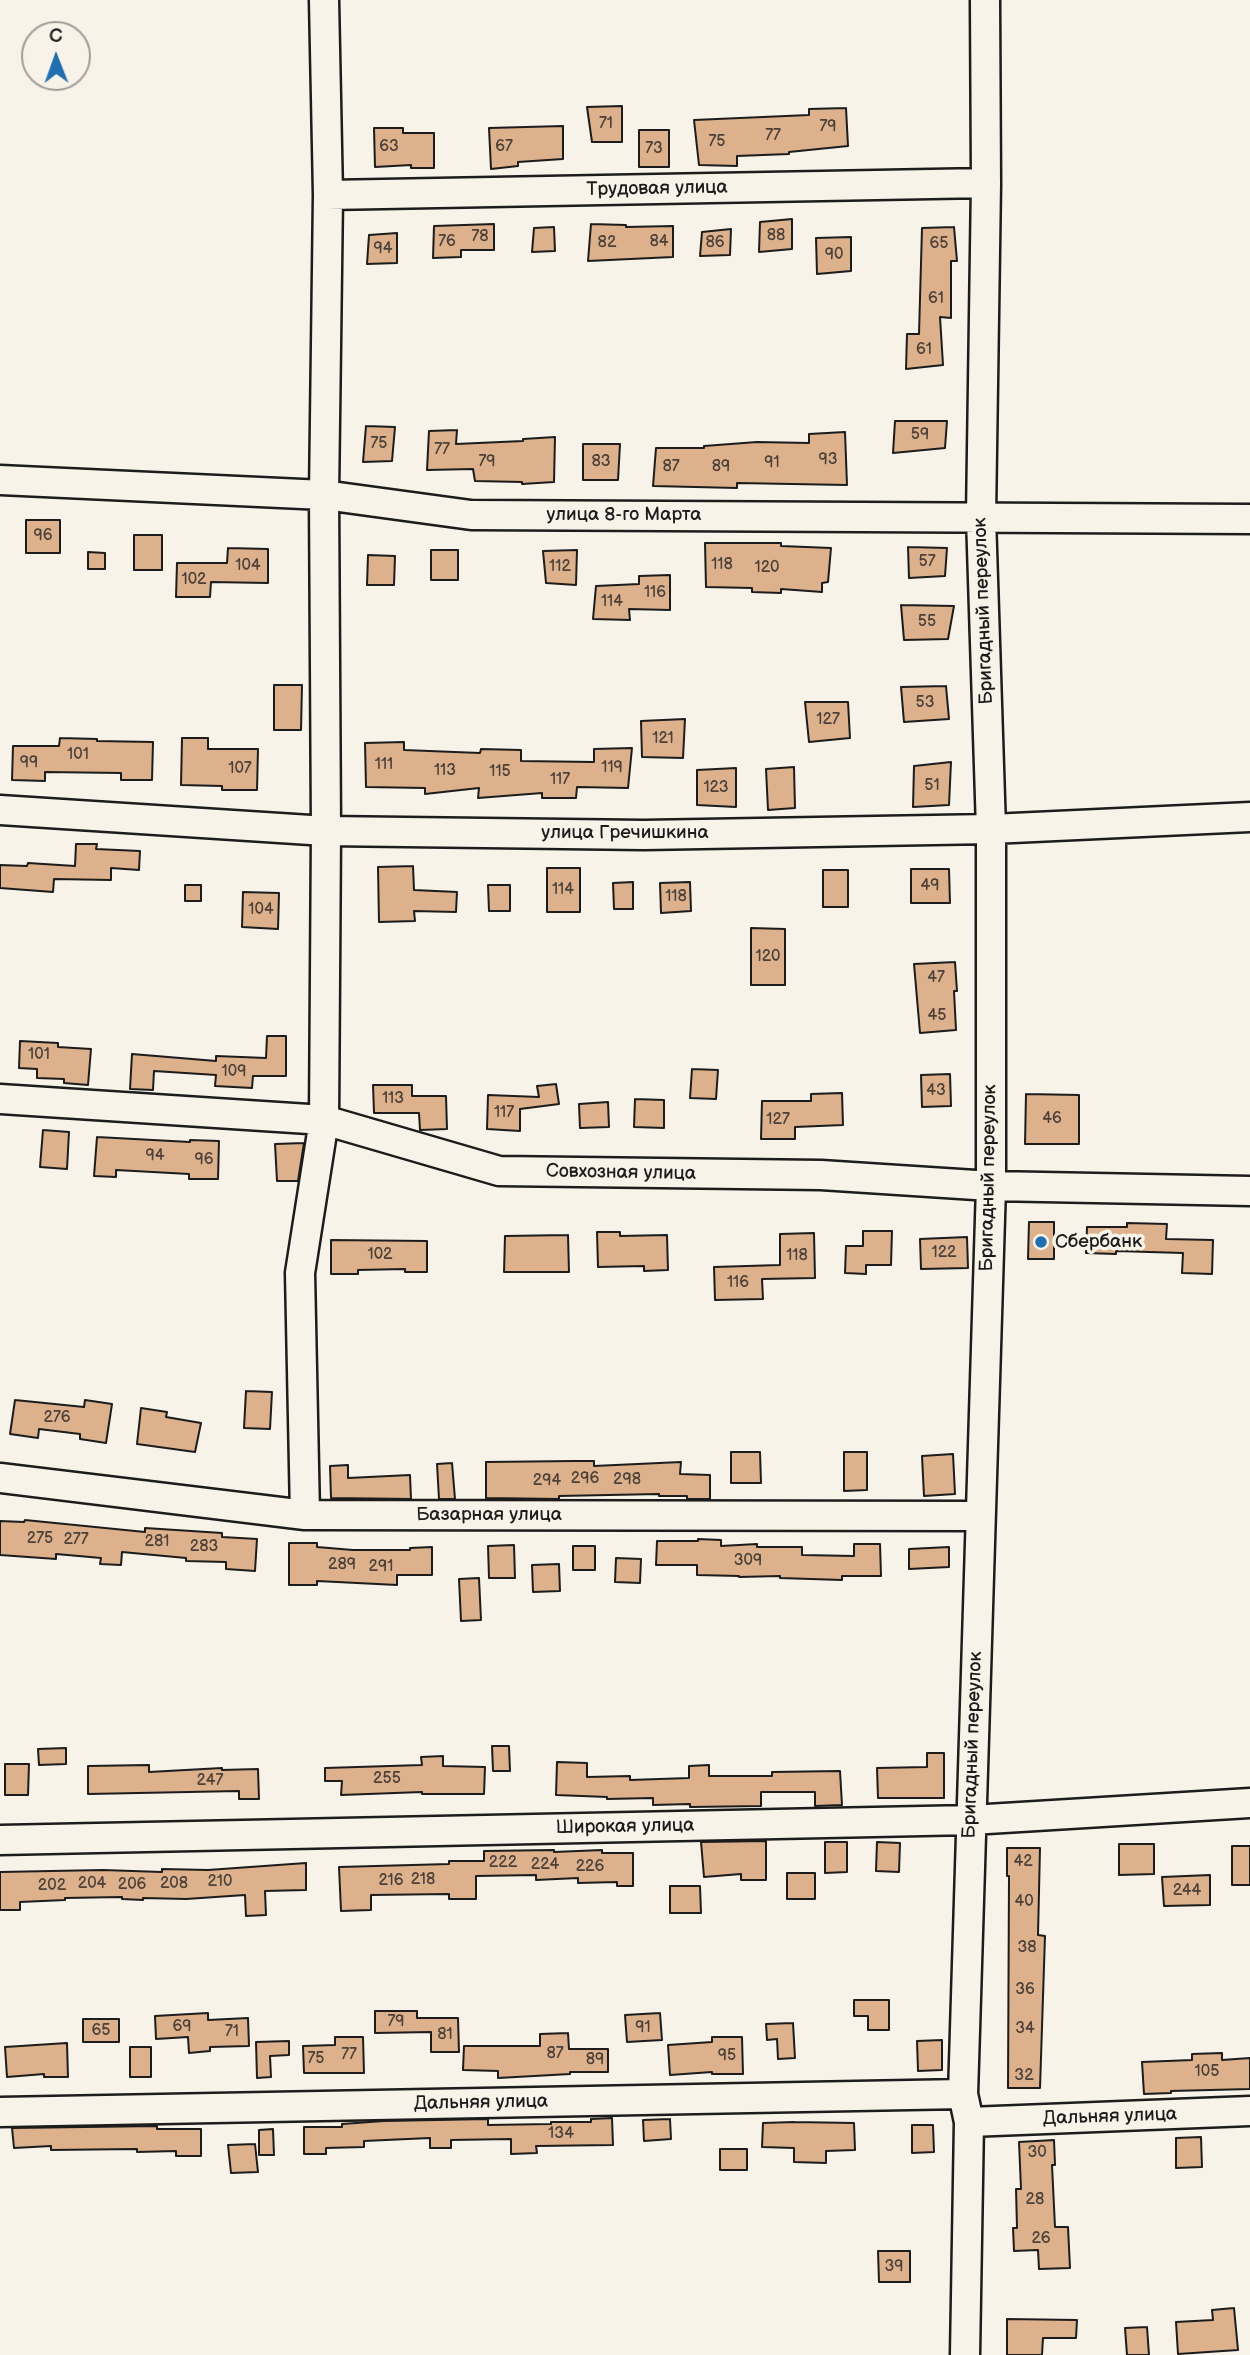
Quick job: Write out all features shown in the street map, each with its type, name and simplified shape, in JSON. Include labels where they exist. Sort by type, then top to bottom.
[{"type":"street","points":[[304,1515],[300,1273],[324,1119],[324,495],[328,195],[324,0]]},
{"type":"street","name":"Бригадный переулок","points":[[965,2355],[969,2122],[963,2094],[991,1186],[991,829],[981,517],[986,183],[985,0]]},
{"type":"street","name":"Трудовая улица","points":[[328,195],[986,183]]},
{"type":"street","name":"улица 8-го Марта","points":[[0,480],[324,495],[471,514],[1250,519]]},
{"type":"street","name":"улица Гречишкина","points":[[0,810],[326,831],[644,835],[991,829],[1250,817]]},
{"type":"street","name":"Совхозная улица","points":[[0,1099],[324,1119],[499,1171],[821,1175],[991,1186],[1250,1191]]},
{"type":"street","name":"Базарная улица","points":[[0,1478],[304,1515],[979,1516]]},
{"type":"street","name":"Широкая улица","points":[[0,1840],[971,1820],[1250,1803]]},
{"type":"street","name":"Дальняя улица","points":[[0,2112],[963,2094]]},
{"type":"street","name":"Дальняя улица","points":[[969,2122],[1250,2111]]},
{"type":"building","points":[[622,106],[622,142],[592,142],[587,107]]},
{"type":"building","points":[[846,108],[848,146],[789,154],[737,156],[737,166],[699,165],[694,120],[809,115],[809,109]]},
{"type":"building","points":[[563,126],[563,159],[518,162],[518,166],[491,169],[489,128]]},
{"type":"building","points":[[374,128],[403,128],[403,133],[434,133],[434,168],[411,168],[411,165],[375,167]]},
{"type":"building","points":[[639,130],[669,130],[669,167],[639,167]]},
{"type":"building","points":[[792,219],[792,249],[759,252],[760,222]]},
{"type":"building","points":[[494,224],[494,250],[461,250],[461,257],[433,258],[434,226]]},
{"type":"building","points":[[591,224],[626,227],[673,226],[673,257],[588,261]]},
{"type":"building","points":[[554,227],[555,251],[532,252],[534,228]]},
{"type":"building","points":[[954,227],[957,261],[951,261],[951,318],[940,317],[943,365],[906,369],[907,334],[919,334],[922,228]]},
{"type":"building","points":[[731,229],[730,255],[700,256],[702,232]]},
{"type":"building","points":[[397,233],[397,263],[367,264],[369,235]]},
{"type":"building","points":[[851,237],[851,271],[817,274],[816,238]]},
{"type":"building","points":[[895,421],[947,421],[945,448],[893,453]]},
{"type":"building","points":[[366,426],[395,427],[392,461],[363,462]]},
{"type":"building","points":[[457,430],[456,444],[555,437],[554,482],[522,484],[475,481],[473,469],[427,470],[429,431]]},
{"type":"building","points":[[845,432],[847,485],[737,483],[737,488],[653,486],[656,448],[704,448],[757,442],[809,443],[809,434]]},
{"type":"building","points":[[583,444],[620,444],[618,480],[583,480]]},
{"type":"building","points":[[26,520],[60,520],[60,553],[26,553]]},
{"type":"building","points":[[134,535],[162,535],[162,570],[134,570]]},
{"type":"building","points":[[705,543],[781,543],[781,546],[831,548],[828,582],[822,583],[822,592],[781,589],[781,593],[752,592],[752,588],[706,587]]},
{"type":"building","points":[[908,547],[947,548],[945,576],[909,578]]},
{"type":"building","points":[[228,548],[268,549],[268,583],[211,582],[210,597],[176,597],[177,563],[227,563]]},
{"type":"building","points":[[431,550],[458,550],[458,580],[431,580]]},
{"type":"building","points":[[577,550],[576,585],[546,583],[543,551]]},
{"type":"building","points":[[88,552],[105,553],[105,569],[88,569]]},
{"type":"building","points":[[368,555],[395,556],[394,585],[367,585]]},
{"type":"building","points":[[670,575],[670,610],[629,609],[630,620],[593,619],[596,586],[639,584],[639,576]]},
{"type":"building","points":[[901,605],[954,606],[948,639],[904,640]]},
{"type":"building","points":[[274,685],[302,685],[301,730],[274,730]]},
{"type":"building","points":[[946,686],[949,719],[904,722],[901,687]]},
{"type":"building","points":[[805,702],[848,702],[850,738],[809,742]]},
{"type":"building","points":[[685,719],[683,758],[642,757],[641,721]]},
{"type":"building","points":[[60,738],[153,742],[152,780],[121,780],[121,773],[45,772],[45,781],[12,780],[13,746],[59,746]]},
{"type":"building","points":[[182,738],[208,738],[208,749],[258,749],[257,790],[222,790],[222,786],[181,785]]},
{"type":"building","points":[[404,742],[404,750],[480,753],[481,749],[521,750],[521,761],[594,762],[594,749],[632,748],[628,788],[577,787],[576,798],[542,798],[542,793],[478,798],[479,788],[425,794],[425,788],[366,787],[365,743]]},
{"type":"building","points":[[951,762],[949,805],[913,807],[914,766]]},
{"type":"building","points":[[794,767],[795,808],[768,810],[766,769]]},
{"type":"building","points":[[736,768],[736,807],[697,805],[697,770]]},
{"type":"building","points":[[76,844],[97,844],[96,849],[140,851],[139,870],[111,868],[111,880],[54,879],[53,892],[0,888],[0,865],[27,866],[28,863],[75,866]]},
{"type":"building","points":[[413,866],[414,890],[457,892],[456,912],[414,911],[415,921],[379,922],[378,867]]},
{"type":"building","points":[[547,868],[580,868],[580,912],[547,912]]},
{"type":"building","points":[[911,869],[949,869],[950,903],[911,903]]},
{"type":"building","points":[[823,870],[848,870],[848,907],[823,907]]},
{"type":"building","points":[[633,882],[633,909],[614,909],[613,883]]},
{"type":"building","points":[[690,882],[691,911],[661,913],[660,883]]},
{"type":"building","points":[[185,885],[201,885],[201,901],[185,901]]},
{"type":"building","points":[[488,885],[510,885],[510,911],[489,911]]},
{"type":"building","points":[[243,892],[279,893],[278,929],[242,927]]},
{"type":"building","points":[[751,928],[785,929],[785,985],[751,985]]},
{"type":"building","points":[[955,962],[956,1030],[920,1033],[914,964]]},
{"type":"building","points":[[267,1036],[286,1036],[286,1076],[253,1076],[252,1088],[215,1086],[216,1075],[154,1071],[153,1090],[130,1089],[132,1054],[216,1061],[216,1056],[266,1058]]},
{"type":"building","points":[[20,1041],[58,1043],[58,1047],[91,1049],[88,1085],[64,1083],[64,1079],[37,1078],[37,1069],[19,1068]]},
{"type":"building","points":[[692,1069],[718,1070],[716,1099],[690,1098]]},
{"type":"building","points":[[950,1074],[951,1106],[922,1107],[921,1075]]},
{"type":"building","points":[[556,1084],[559,1104],[520,1109],[520,1131],[487,1129],[488,1095],[539,1097],[537,1086]]},
{"type":"building","points":[[373,1085],[412,1085],[412,1096],[446,1096],[447,1129],[420,1130],[419,1113],[374,1113]]},
{"type":"building","points":[[842,1093],[843,1125],[795,1127],[795,1139],[761,1139],[762,1101],[811,1101],[811,1094]]},
{"type":"building","points":[[1026,1094],[1079,1095],[1079,1144],[1025,1144]]},
{"type":"building","points":[[635,1099],[664,1100],[664,1128],[634,1127]]},
{"type":"building","points":[[608,1102],[609,1127],[580,1128],[579,1104]]},
{"type":"building","points":[[43,1130],[69,1132],[67,1169],[40,1167]]},
{"type":"building","points":[[97,1137],[219,1141],[218,1179],[189,1179],[189,1174],[116,1170],[116,1177],[94,1176]]},
{"type":"building","points":[[304,1143],[298,1181],[277,1181],[275,1144]]},
{"type":"building","points":[[1029,1222],[1054,1222],[1054,1259],[1028,1259]]},
{"type":"building","points":[[1127,1223],[1167,1224],[1166,1239],[1213,1240],[1212,1274],[1182,1273],[1183,1253],[1086,1253],[1087,1227],[1127,1227]]},
{"type":"building","points":[[863,1231],[892,1231],[891,1265],[866,1265],[866,1274],[845,1273],[846,1246],[863,1246]]},
{"type":"building","points":[[597,1232],[620,1232],[620,1236],[667,1235],[668,1270],[644,1271],[644,1266],[598,1267]]},
{"type":"building","points":[[814,1233],[815,1278],[762,1279],[763,1299],[715,1300],[714,1267],[780,1265],[780,1234]]},
{"type":"building","points":[[568,1235],[569,1272],[504,1272],[505,1236]]},
{"type":"building","points":[[967,1237],[968,1268],[921,1269],[920,1239]]},
{"type":"building","points":[[331,1240],[427,1241],[427,1272],[405,1272],[405,1269],[358,1270],[358,1274],[331,1274]]},
{"type":"building","points":[[246,1391],[272,1392],[270,1429],[244,1428]]},
{"type":"building","points":[[15,1400],[84,1407],[85,1400],[112,1404],[106,1443],[80,1439],[80,1434],[39,1429],[38,1438],[10,1434]]},
{"type":"building","points":[[141,1408],[167,1412],[166,1417],[201,1423],[195,1452],[137,1444]]},
{"type":"building","points":[[731,1452],[760,1452],[761,1483],[731,1483]]},
{"type":"building","points":[[844,1452],[867,1452],[867,1490],[844,1491]]},
{"type":"building","points":[[953,1454],[955,1494],[924,1496],[922,1456]]},
{"type":"building","points":[[594,1461],[594,1466],[681,1462],[680,1474],[710,1475],[710,1499],[687,1499],[687,1496],[659,1494],[559,1496],[559,1499],[486,1498],[486,1462]]},
{"type":"building","points":[[452,1463],[455,1499],[439,1499],[437,1464]]},
{"type":"building","points":[[348,1465],[348,1478],[410,1475],[411,1499],[331,1498],[330,1466]]},
{"type":"building","points":[[25,1520],[145,1532],[145,1528],[222,1533],[222,1537],[257,1539],[255,1571],[226,1569],[226,1562],[186,1561],[186,1558],[122,1552],[121,1565],[100,1564],[101,1558],[56,1554],[56,1559],[0,1555],[0,1521]]},
{"type":"building","points":[[721,1540],[721,1546],[757,1544],[757,1547],[802,1547],[802,1555],[854,1556],[854,1544],[880,1544],[881,1576],[842,1576],[842,1580],[697,1575],[697,1565],[656,1565],[657,1541]]},
{"type":"building","points":[[289,1543],[317,1543],[317,1547],[353,1550],[410,1550],[432,1547],[432,1575],[397,1575],[397,1585],[317,1581],[317,1585],[289,1585]]},
{"type":"building","points":[[514,1545],[515,1578],[489,1578],[488,1546]]},
{"type":"building","points":[[573,1546],[595,1546],[595,1570],[573,1570]]},
{"type":"building","points":[[949,1547],[949,1567],[909,1569],[909,1549]]},
{"type":"building","points":[[616,1558],[641,1559],[640,1583],[615,1582]]},
{"type":"building","points":[[559,1564],[560,1591],[533,1592],[532,1565]]},
{"type":"building","points":[[479,1578],[481,1620],[461,1621],[459,1579]]},
{"type":"building","points":[[492,1746],[509,1746],[510,1771],[493,1771]]},
{"type":"building","points":[[66,1748],[66,1764],[39,1765],[38,1749]]},
{"type":"building","points":[[927,1753],[944,1753],[944,1798],[878,1798],[877,1768],[927,1767]]},
{"type":"building","points":[[443,1756],[443,1766],[485,1767],[484,1794],[422,1792],[341,1795],[342,1781],[325,1781],[325,1768],[422,1765],[421,1757]]},
{"type":"building","points":[[557,1762],[587,1763],[587,1777],[630,1776],[630,1780],[689,1778],[689,1766],[709,1765],[709,1776],[772,1776],[772,1772],[840,1771],[842,1805],[815,1806],[815,1792],[761,1792],[761,1806],[690,1807],[690,1804],[653,1805],[653,1798],[607,1799],[556,1795]]},
{"type":"building","points":[[5,1764],[29,1764],[28,1795],[5,1795]]},
{"type":"building","points":[[149,1765],[149,1772],[258,1769],[259,1799],[239,1799],[239,1791],[88,1794],[88,1766]]},
{"type":"building","points":[[766,1841],[766,1880],[741,1880],[741,1874],[704,1877],[701,1842]]},
{"type":"building","points":[[825,1842],[847,1842],[847,1872],[825,1873]]},
{"type":"building","points":[[877,1842],[900,1843],[899,1872],[876,1871]]},
{"type":"building","points":[[1119,1844],[1154,1844],[1154,1874],[1119,1875]]},
{"type":"building","points":[[1232,1846],[1250,1846],[1250,1885],[1232,1885]]},
{"type":"building","points":[[1007,1848],[1040,1848],[1038,1935],[1045,1936],[1040,2088],[1008,2088]]},
{"type":"building","points":[[484,1851],[633,1853],[633,1886],[617,1886],[617,1882],[578,1883],[578,1878],[536,1880],[536,1875],[476,1876],[476,1899],[449,1899],[449,1894],[371,1895],[371,1910],[341,1911],[339,1867],[449,1864],[449,1861],[484,1861]]},
{"type":"building","points":[[306,1863],[306,1890],[265,1891],[266,1915],[246,1916],[245,1895],[143,1900],[122,1897],[65,1898],[20,1902],[20,1910],[0,1910],[0,1872],[162,1872],[162,1869],[208,1870]]},
{"type":"building","points":[[787,1873],[815,1873],[815,1899],[787,1899]]},
{"type":"building","points":[[1210,1875],[1210,1905],[1164,1906],[1162,1877]]},
{"type":"building","points":[[670,1886],[700,1886],[701,1913],[670,1913]]},
{"type":"building","points":[[854,2000],[889,2000],[889,2030],[868,2030],[868,2016],[854,2016]]},
{"type":"building","points":[[375,2011],[417,2011],[417,2018],[458,2018],[459,2052],[431,2052],[431,2032],[375,2033]]},
{"type":"building","points":[[208,2013],[208,2020],[248,2018],[249,2046],[210,2047],[210,2051],[189,2053],[188,2037],[156,2039],[155,2016]]},
{"type":"building","points":[[660,2013],[662,2040],[627,2042],[625,2015]]},
{"type":"building","points":[[83,2019],[119,2019],[119,2042],[83,2042]]},
{"type":"building","points":[[793,2023],[795,2058],[778,2059],[777,2039],[767,2040],[766,2024]]},
{"type":"building","points":[[568,2033],[569,2049],[608,2049],[608,2072],[498,2078],[498,2071],[463,2070],[464,2046],[540,2046],[540,2034]]},
{"type":"building","points":[[335,2037],[363,2037],[364,2073],[304,2073],[303,2046],[335,2045]]},
{"type":"building","points":[[712,2037],[742,2037],[743,2074],[712,2072],[670,2075],[668,2045],[712,2042]]},
{"type":"building","points":[[942,2040],[942,2070],[918,2071],[917,2041]]},
{"type":"building","points":[[289,2041],[289,2055],[270,2056],[271,2077],[257,2078],[256,2042]]},
{"type":"building","points":[[67,2043],[68,2077],[44,2077],[44,2074],[7,2077],[5,2047]]},
{"type":"building","points":[[130,2047],[151,2047],[151,2077],[130,2077]]},
{"type":"building","points":[[1222,2053],[1222,2060],[1250,2058],[1250,2089],[1144,2094],[1142,2062],[1192,2060],[1192,2054]]},
{"type":"building","points":[[612,2118],[613,2145],[536,2146],[537,2153],[511,2154],[511,2139],[451,2140],[451,2148],[430,2148],[430,2138],[364,2141],[364,2147],[326,2148],[326,2154],[304,2154],[304,2127],[342,2127],[342,2124],[384,2121],[488,2119],[488,2125],[551,2124]]},
{"type":"building","points":[[670,2119],[671,2139],[644,2141],[643,2120]]},
{"type":"building","points":[[763,2123],[854,2123],[855,2150],[826,2151],[826,2163],[794,2162],[794,2148],[762,2147]]},
{"type":"building","points":[[912,2125],[933,2125],[934,2152],[912,2153]]},
{"type":"building","points":[[157,2126],[157,2129],[201,2129],[201,2156],[176,2156],[176,2151],[137,2152],[137,2149],[51,2150],[51,2146],[14,2148],[12,2128]]},
{"type":"building","points":[[273,2129],[274,2155],[259,2155],[259,2130]]},
{"type":"building","points":[[1201,2137],[1202,2167],[1176,2168],[1176,2138]]},
{"type":"building","points":[[1054,2140],[1055,2165],[1052,2165],[1055,2227],[1068,2227],[1070,2268],[1039,2269],[1038,2250],[1014,2251],[1013,2228],[1017,2228],[1016,2189],[1021,2189],[1019,2142]]},
{"type":"building","points":[[255,2144],[258,2172],[231,2173],[228,2145]]},
{"type":"building","points":[[720,2149],[747,2149],[747,2170],[720,2170]]},
{"type":"building","points":[[878,2251],[910,2251],[910,2282],[879,2282]]},
{"type":"building","points":[[1234,2308],[1238,2350],[1178,2354],[1176,2322],[1213,2320],[1212,2310]]},
{"type":"building","points":[[1007,2319],[1077,2320],[1076,2338],[1043,2338],[1042,2355],[1007,2355]]},
{"type":"building","points":[[1147,2327],[1149,2355],[1127,2355],[1125,2328]]},
{"type":"place","name":"Сбербанк","points":[[1041,1242]]}]
